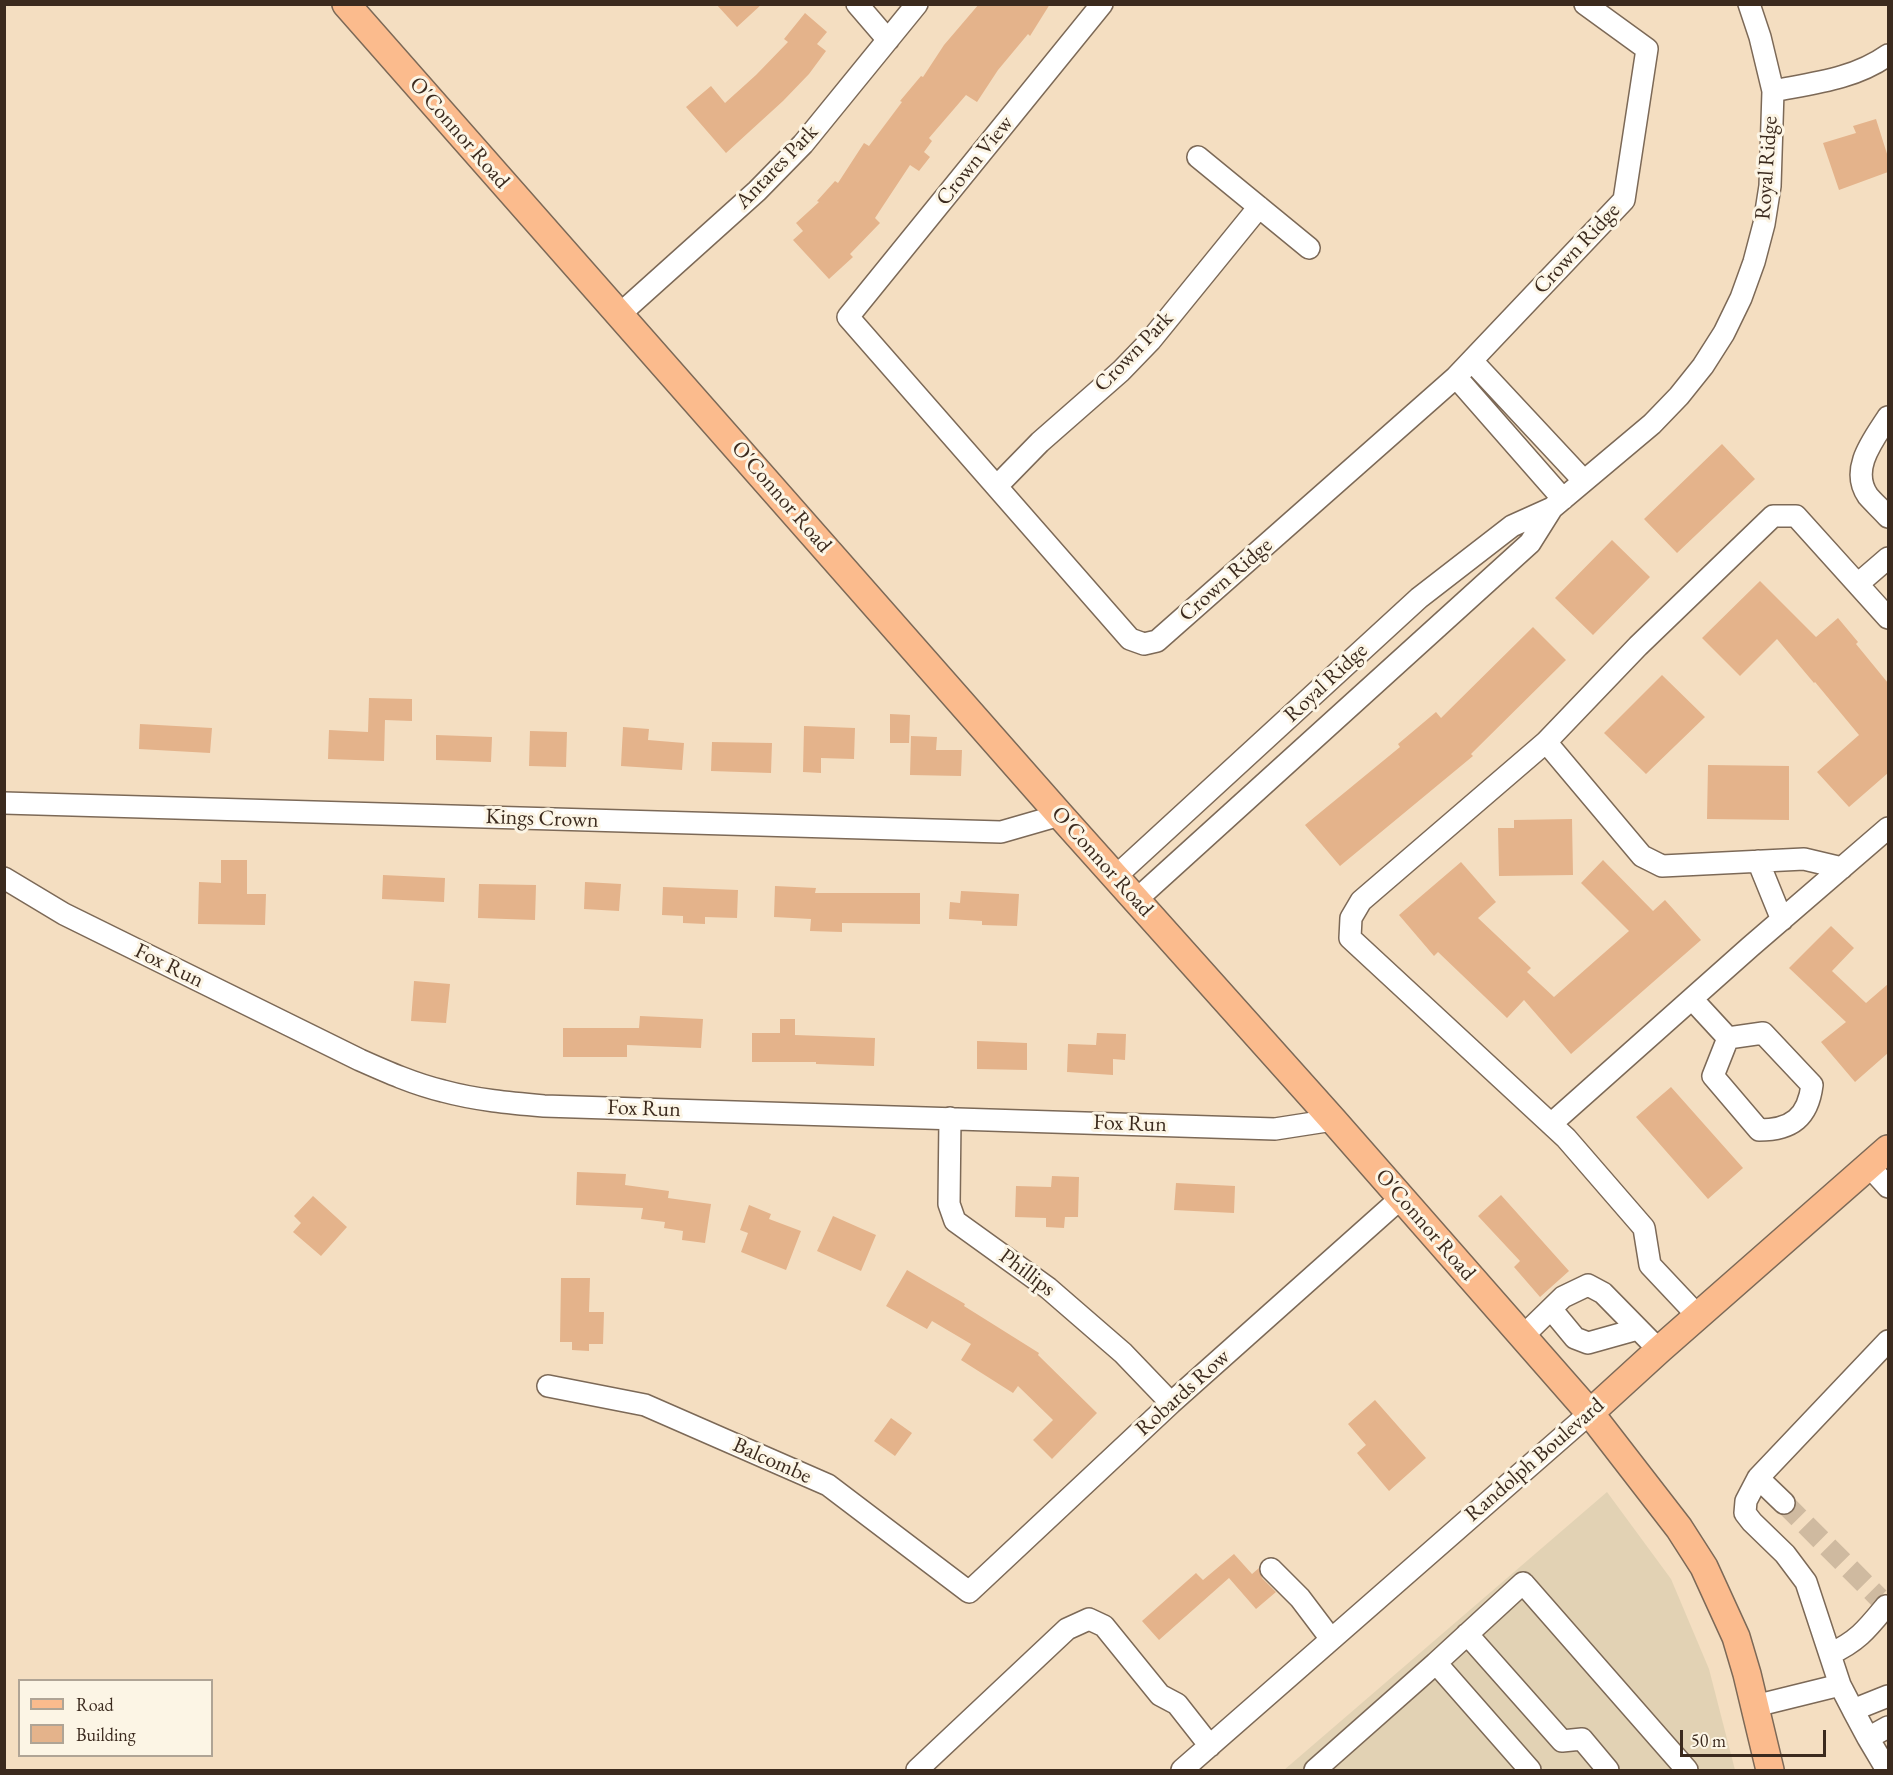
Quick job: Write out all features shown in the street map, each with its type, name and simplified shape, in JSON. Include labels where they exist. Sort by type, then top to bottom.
[{"type":"main road","name":"O'Connor Road","points":[[346,4],[1590,1413],[1679,1528],[1704,1567],[1736,1637],[1770,1770]]},
{"type":"main road","name":"Randolph Boulevard","points":[[1590,1413],[1879,1157]]},
{"type":"street","points":[[856,4],[888,40]]},
{"type":"street","name":"Antares Park","points":[[620,315],[757,191],[803,144],[917,4]]},
{"type":"street","name":"Crown View","points":[[997,486],[848,317],[1102,4]]},
{"type":"street","name":"Crown Ridge","points":[[997,486],[1130,639],[1144,644],[1157,640],[1456,377],[1624,200],[1647,49],[1585,4]]},
{"type":"street","name":"Royal Ridge","points":[[1115,877],[1419,598],[1512,526],[1558,503],[1652,424],[1703,366],[1724,333],[1741,298],[1754,262],[1766,215],[1772,157],[1773,91],[1760,37],[1749,4]]},
{"type":"street","points":[[1773,91],[1840,78],[1876,63],[1888,55]]},
{"type":"street","points":[[1198,157],[1309,248]]},
{"type":"street","name":"Crown Park","points":[[997,486],[1040,442],[1121,371],[1150,341],[1259,207]]},
{"type":"street","points":[[1472,361],[1584,481]]},
{"type":"street","points":[[1456,377],[1558,503]]},
{"type":"street","points":[[1888,417],[1868,450],[1860,473],[1867,494],[1888,517]]},
{"type":"street","name":"Royal Ridge","points":[[1136,900],[1530,543],[1558,503]]},
{"type":"street","points":[[1698,1316],[1650,1265],[1644,1228],[1566,1138],[1350,938],[1352,918],[1361,901],[1546,742],[1638,646],[1773,516],[1796,516],[1888,618]]},
{"type":"street","points":[[1859,584],[1888,558]]},
{"type":"street","points":[[1546,742],[1642,856],[1662,866],[1804,859],[1842,868]]},
{"type":"street","name":"Kings Crown","points":[[10,807],[1001,832],[1060,815]]},
{"type":"street","points":[[1551,1124],[1888,828]]},
{"type":"street","points":[[1758,861],[1782,921]]},
{"type":"street","name":"Fox Run","points":[[4,878],[64,914],[401,1078],[486,1101],[544,1106],[1275,1129],[1333,1120]]},
{"type":"street","points":[[1692,999],[1728,1038]]},
{"type":"street","points":[[1763,1033],[1812,1084],[1810,1100],[1804,1113],[1791,1124],[1774,1130],[1759,1130],[1713,1076],[1728,1038],[1763,1033]]},
{"type":"street","name":"Phillips","points":[[950,1118],[949,1204],[955,1221],[1048,1288],[1123,1353],[1171,1403]]},
{"type":"street","points":[[1879,1157],[1888,1187]]},
{"type":"street","name":"Robards Row","points":[[969,1592],[1171,1403],[1401,1198]]},
{"type":"street","points":[[1523,1336],[1563,1297],[1588,1285],[1603,1293],[1659,1350]]},
{"type":"street","points":[[1551,1309],[1575,1338],[1588,1343],[1638,1329]]},
{"type":"street","points":[[1887,1770],[1840,1685],[1806,1582],[1785,1554],[1745,1513],[1746,1501],[1758,1478],[1888,1341]]},
{"type":"street","name":"Balcombe","points":[[548,1386],[645,1405],[828,1485],[969,1592]]},
{"type":"street","name":"Randolph Boulevard","points":[[1182,1770],[1590,1413]]},
{"type":"street","points":[[1758,1478],[1784,1503]]},
{"type":"street","points":[[1271,1569],[1300,1598],[1331,1639]]},
{"type":"street","points":[[1315,1770],[1523,1583],[1687,1770]]},
{"type":"street","points":[[1830,1654],[1849,1645],[1864,1633],[1884,1604]]},
{"type":"street","points":[[917,1770],[1067,1629],[1089,1619],[1104,1626],[1160,1695],[1177,1704],[1210,1746]]},
{"type":"street","points":[[1467,1634],[1562,1741],[1582,1739],[1608,1770]]},
{"type":"street","points":[[1436,1663],[1530,1770]]},
{"type":"street","points":[[1755,1706],[1840,1685]]},
{"type":"street","points":[[1853,1710],[1888,1696]]},
{"type":"street","points":[[1868,1738],[1888,1727]]},
{"type":"shaded area","points":[[1607,1492],[1671,1579],[1709,1669],[1735,1770],[1284,1770]]},
{"type":"building","points":[[716,4],[762,4],[737,27]]},
{"type":"building","points":[[979,4],[1050,4],[1030,36],[1028,34],[998,70],[977,102],[966,95],[929,138],[932,141],[924,152],[930,157],[919,171],[910,165],[875,218],[880,223],[850,254],[853,257],[829,279],[793,240],[803,231],[796,223],[819,202],[817,201],[835,181],[838,183],[864,143],[869,146],[902,102],[900,101],[921,76],[923,77],[944,45]]},
{"type":"building","points":[[805,13],[827,32],[817,44],[826,51],[809,74],[783,101],[726,153],[686,107],[711,86],[725,103],[788,42],[784,39]]},
{"type":"building","points":[[1876,119],[1888,157],[1888,172],[1839,190],[1823,143],[1856,133],[1853,126]]},
{"type":"building","points":[[1722,444],[1755,479],[1677,553],[1644,519]]},
{"type":"building","points":[[1612,540],[1650,577],[1593,635],[1555,598]]},
{"type":"building","points":[[1760,581],[1816,637],[1838,618],[1888,683],[1888,773],[1849,807],[1817,772],[1859,735],[1815,682],[1777,639],[1740,676],[1702,638]]},
{"type":"building","points":[[1533,627],[1566,660],[1471,754],[1473,756],[1340,866],[1305,825],[1400,747],[1398,744],[1436,712],[1441,718]]},
{"type":"building","points":[[1662,675],[1705,717],[1646,774],[1604,733]]},
{"type":"building","points":[[369,698],[412,699],[412,721],[385,720],[384,761],[328,759],[329,730],[368,732]]},
{"type":"building","points":[[890,714],[910,715],[909,743],[890,743]]},
{"type":"building","points":[[140,724],[212,728],[210,753],[139,749]]},
{"type":"building","points":[[804,726],[855,728],[854,759],[821,758],[821,773],[803,772]]},
{"type":"building","points":[[623,727],[649,729],[648,740],[684,743],[682,770],[621,766]]},
{"type":"building","points":[[530,731],[567,732],[566,767],[529,766]]},
{"type":"building","points":[[436,735],[492,737],[491,762],[436,760]]},
{"type":"building","points":[[911,736],[937,737],[936,750],[962,750],[961,776],[910,775]]},
{"type":"building","points":[[712,742],[772,743],[771,773],[711,771]]},
{"type":"building","points":[[1708,765],[1789,766],[1789,820],[1707,819]]},
{"type":"building","points":[[1572,819],[1573,875],[1499,876],[1498,828],[1514,828],[1514,820]]},
{"type":"building","points":[[221,860],[247,860],[247,894],[266,894],[265,925],[198,924],[199,882],[221,883]]},
{"type":"building","points":[[1603,860],[1653,911],[1665,900],[1701,940],[1571,1054],[1524,1000],[1507,1018],[1438,952],[1434,956],[1399,915],[1461,862],[1496,902],[1478,918],[1531,968],[1527,972],[1554,997],[1629,931],[1581,883]]},
{"type":"building","points":[[383,875],[445,878],[444,902],[382,899]]},
{"type":"building","points":[[585,882],[621,884],[619,911],[584,909]]},
{"type":"building","points":[[479,884],[536,885],[535,920],[478,918]]},
{"type":"building","points":[[775,886],[816,888],[815,893],[920,893],[920,924],[842,923],[842,932],[810,931],[811,919],[774,917]]},
{"type":"building","points":[[663,887],[738,890],[737,918],[705,917],[705,924],[683,923],[683,916],[662,915]]},
{"type":"building","points":[[961,891],[1019,894],[1017,926],[982,925],[982,921],[949,919],[950,902],[960,903]]},
{"type":"building","points":[[1831,926],[1854,948],[1832,971],[1866,1003],[1888,984],[1888,1053],[1855,1082],[1821,1042],[1846,1022],[1789,968]]},
{"type":"building","points":[[414,981],[450,984],[446,1023],[411,1021]]},
{"type":"building","points":[[640,1016],[703,1019],[701,1048],[627,1045],[627,1057],[563,1057],[563,1028],[639,1028]]},
{"type":"building","points":[[780,1019],[795,1019],[795,1035],[875,1038],[874,1066],[816,1064],[816,1062],[752,1062],[752,1033],[780,1033]]},
{"type":"building","points":[[1097,1033],[1126,1034],[1125,1060],[1113,1059],[1113,1075],[1067,1072],[1068,1044],[1096,1045]]},
{"type":"building","points":[[977,1041],[1027,1043],[1027,1070],[977,1069]]},
{"type":"building","points":[[1671,1087],[1743,1168],[1708,1199],[1636,1117]]},
{"type":"building","points":[[577,1172],[626,1174],[625,1185],[669,1191],[668,1198],[711,1204],[705,1243],[682,1240],[683,1231],[664,1228],[665,1222],[641,1219],[643,1208],[576,1205]]},
{"type":"building","points":[[1052,1176],[1079,1177],[1078,1217],[1065,1217],[1064,1228],[1046,1227],[1046,1218],[1015,1217],[1016,1186],[1051,1187]]},
{"type":"building","points":[[1176,1183],[1235,1186],[1234,1213],[1174,1210]]},
{"type":"building","points":[[1501,1195],[1569,1271],[1540,1297],[1514,1267],[1520,1261],[1478,1216]]},
{"type":"building","points":[[313,1196],[347,1227],[321,1256],[293,1232],[301,1223],[294,1216]]},
{"type":"building","points":[[749,1205],[771,1214],[769,1219],[801,1231],[786,1270],[741,1252],[748,1233],[740,1230]]},
{"type":"building","points":[[833,1216],[876,1235],[861,1271],[817,1251]]},
{"type":"building","points":[[907,1270],[965,1304],[964,1306],[1039,1353],[1038,1355],[1097,1413],[1052,1459],[1033,1440],[1053,1420],[1018,1386],[1013,1393],[961,1360],[971,1344],[932,1321],[927,1329],[886,1306]]},
{"type":"building","points":[[561,1278],[590,1278],[589,1312],[604,1312],[603,1344],[589,1344],[589,1351],[572,1350],[572,1342],[560,1342]]},
{"type":"building","points":[[1375,1400],[1426,1458],[1389,1491],[1357,1453],[1366,1445],[1348,1424]]},
{"type":"building","points":[[891,1418],[912,1433],[895,1456],[874,1441]]},
{"type":"building","points":[[1234,1554],[1252,1574],[1259,1568],[1262,1578],[1276,1592],[1256,1609],[1229,1578],[1159,1640],[1142,1621],[1196,1573],[1203,1580]]},
{"type":"tunnel","points":[[1784,1503],[1879,1598]]}]
